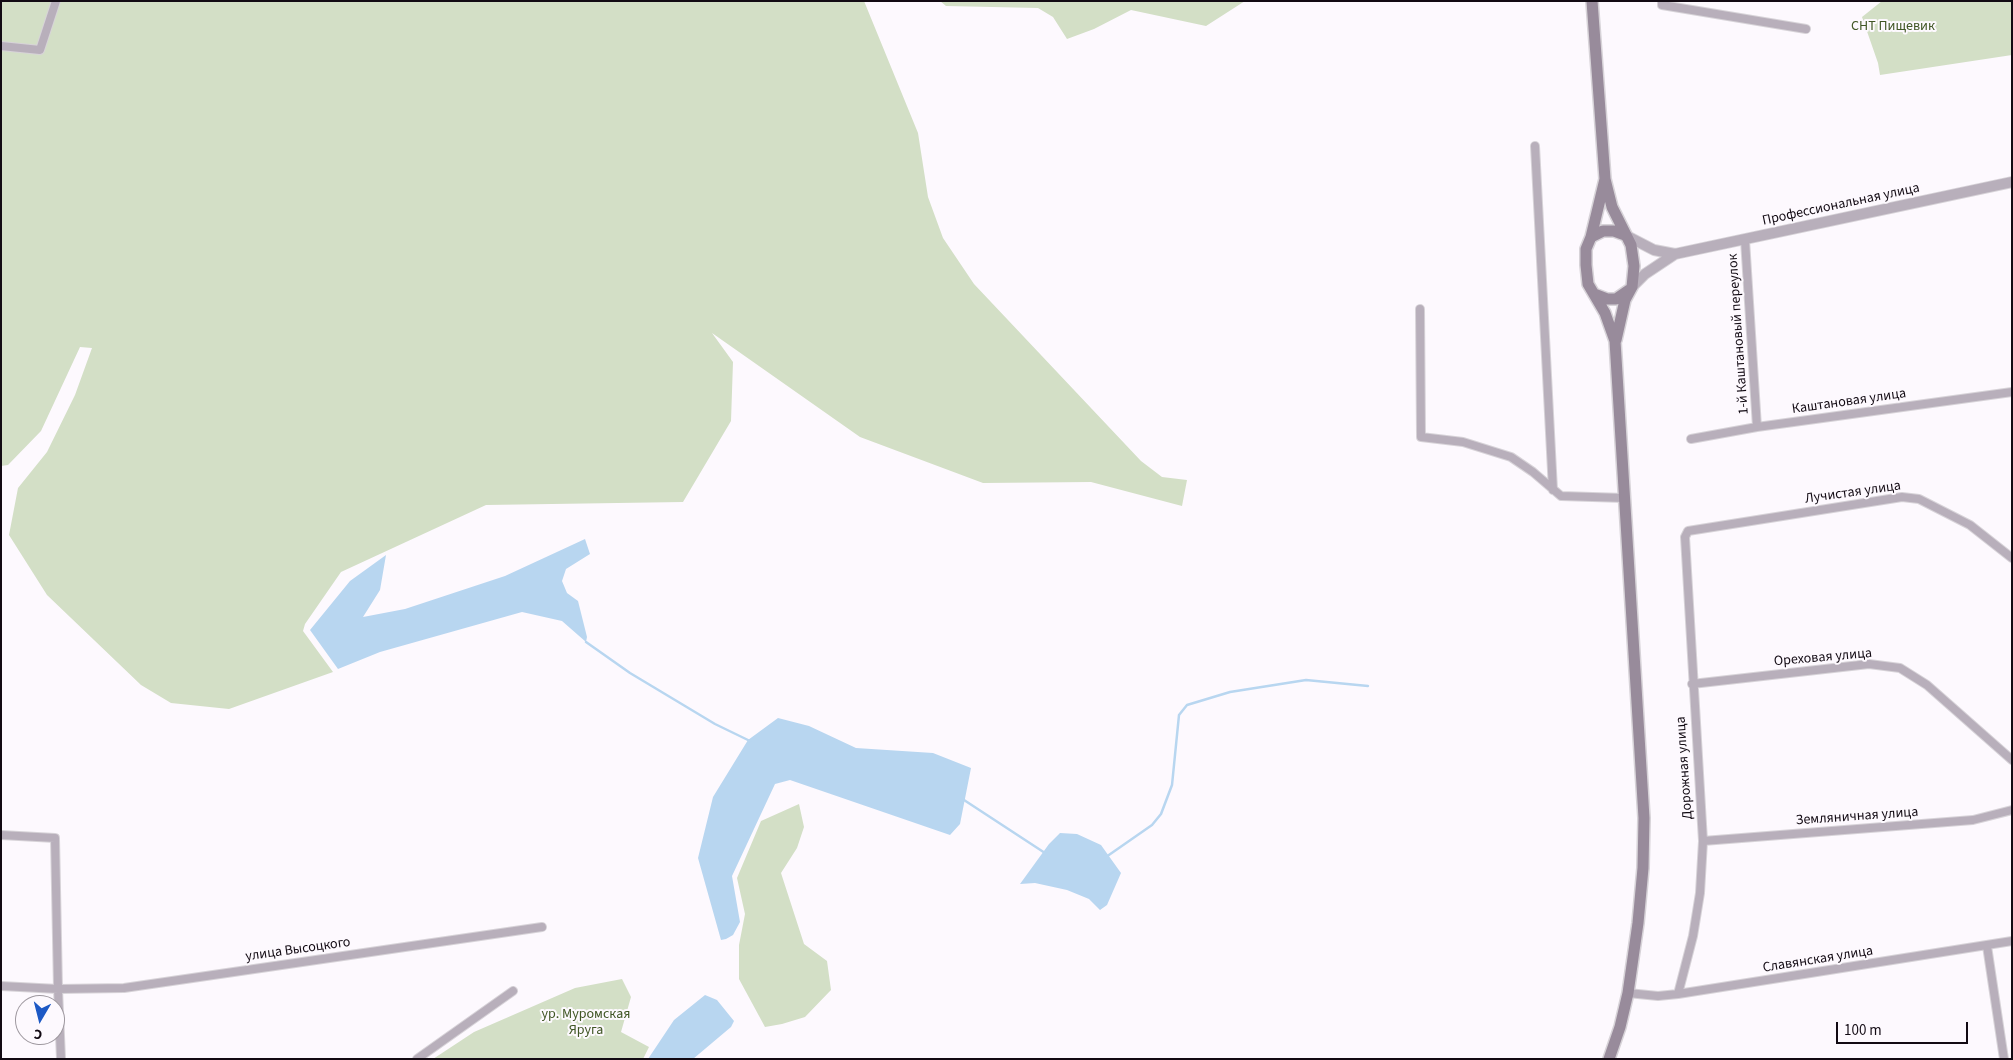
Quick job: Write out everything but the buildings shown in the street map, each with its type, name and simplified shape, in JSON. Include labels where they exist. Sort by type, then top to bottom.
[{"type":"main road","points":[[1592,1],[1605,179],[1612,207],[1631,245],[1633,258],[1634,273],[1632,287],[1625,300],[1615,342]]},
{"type":"main road","points":[[1605,179],[1591,237],[1586,249],[1587,272],[1588,284],[1605,313],[1615,342],[1644,818],[1640,906],[1628,993],[1620,1028],[1609,1059]]},
{"type":"main road","points":[[1591,237],[1603,231],[1614,231],[1625,235]]},
{"type":"main road","points":[[1594,294],[1607,299],[1616,299],[1632,287]]},
{"type":"street","points":[[1,46],[40,50],[56,1]]},
{"type":"street","points":[[1662,1],[1662,5],[1806,29]]},
{"type":"street","points":[[1535,146],[1553,490]]},
{"type":"street","name":"Профессиональная улица","points":[[1675,254],[2012,182]]},
{"type":"street","points":[[1625,235],[1654,250],[1675,254]]},
{"type":"street","name":"1-й Каштановый переулок","points":[[1745,240],[1757,427]]},
{"type":"street","points":[[1632,287],[1655,266],[1675,254]]},
{"type":"street","points":[[1420,309],[1421,437],[1463,442],[1511,457],[1533,472],[1561,496],[1624,498]]},
{"type":"street","name":"Каштановая улица","points":[[1691,439],[1757,427],[2012,392]]},
{"type":"street","name":"Лучистая улица","points":[[1685,538],[1688,531],[1699,528],[1902,497],[1919,499],[1962,520],[2012,558]]},
{"type":"street","name":"Дорожная улица","points":[[1678,994],[1700,893],[1702,841],[1685,538]]},
{"type":"street","name":"Ореховая улица","points":[[1692,684],[1869,664],[1900,668],[1927,685],[2012,760]]},
{"type":"street","name":"Земляничная улица","points":[[1702,841],[1973,820],[2012,810]]},
{"type":"street","points":[[1,835],[55,838],[61,1059]]},
{"type":"street","name":"улица Высоцкого","points":[[1,986],[58,989],[124,988],[542,927]]},
{"type":"street","name":"Славянская улица","points":[[1628,993],[1658,996],[1678,994],[2012,941]]},
{"type":"street","points":[[1988,946],[2004,1059]]},
{"type":"street","points":[[417,1059],[513,991]]},
{"type":"green space","points":[[1,1],[864,1],[918,133],[928,197],[943,238],[974,284],[1141,461],[1162,477],[1187,480],[1182,506],[1091,482],[983,483],[860,437],[712,333],[733,362],[731,421],[683,502],[486,505],[341,572],[305,624],[303,631],[333,672],[229,709],[171,703],[141,685],[47,595],[9,535],[18,488],[47,452],[75,395],[92,348],[80,347],[41,431],[8,465],[1,466]]},
{"type":"green space","points":[[940,1],[1245,1],[1206,26],[1131,10],[1094,29],[1067,39],[1053,17],[1038,8],[946,6]]},
{"type":"green space","name":"СНТ Пищевик","points":[[1882,1],[2012,1],[2012,55],[1880,75],[1878,63],[1862,17]]},
{"type":"green space","points":[[799,804],[804,827],[797,848],[781,873],[804,944],[827,961],[831,990],[805,1017],[765,1027],[739,979],[739,945],[745,914],[737,878],[761,821]]},
{"type":"green space","name":"ур. Муромская Яруга","points":[[622,979],[631,997],[621,1032],[649,1047],[643,1059],[433,1059],[474,1032],[575,988]]},
{"type":"water","points":[[585,539],[590,554],[566,569],[562,581],[567,593],[578,601],[587,637],[586,642],[562,621],[522,612],[380,652],[338,669],[310,630],[350,581],[386,555],[380,590],[363,617],[405,609],[505,576]]},
{"type":"water","points":[[778,718],[809,726],[856,748],[933,753],[971,768],[960,824],[950,835],[790,780],[775,784],[732,876],[740,922],[733,935],[721,940],[698,858],[713,797],[748,740]]},
{"type":"water","points":[[1060,833],[1077,834],[1101,845],[1121,873],[1107,905],[1100,910],[1089,899],[1067,890],[1035,883],[1020,884],[1049,844]]},
{"type":"water","points":[[705,995],[717,1000],[734,1021],[731,1027],[693,1059],[648,1059],[674,1020]]},
{"type":"waterway","points":[[586,642],[630,673],[715,724],[750,741]]},
{"type":"waterway","points":[[1106,857],[1152,825],[1161,814],[1172,785],[1179,715],[1187,705],[1230,692],[1306,680],[1368,686]]},
{"type":"waterway","points":[[964,800],[1045,853]]}]
